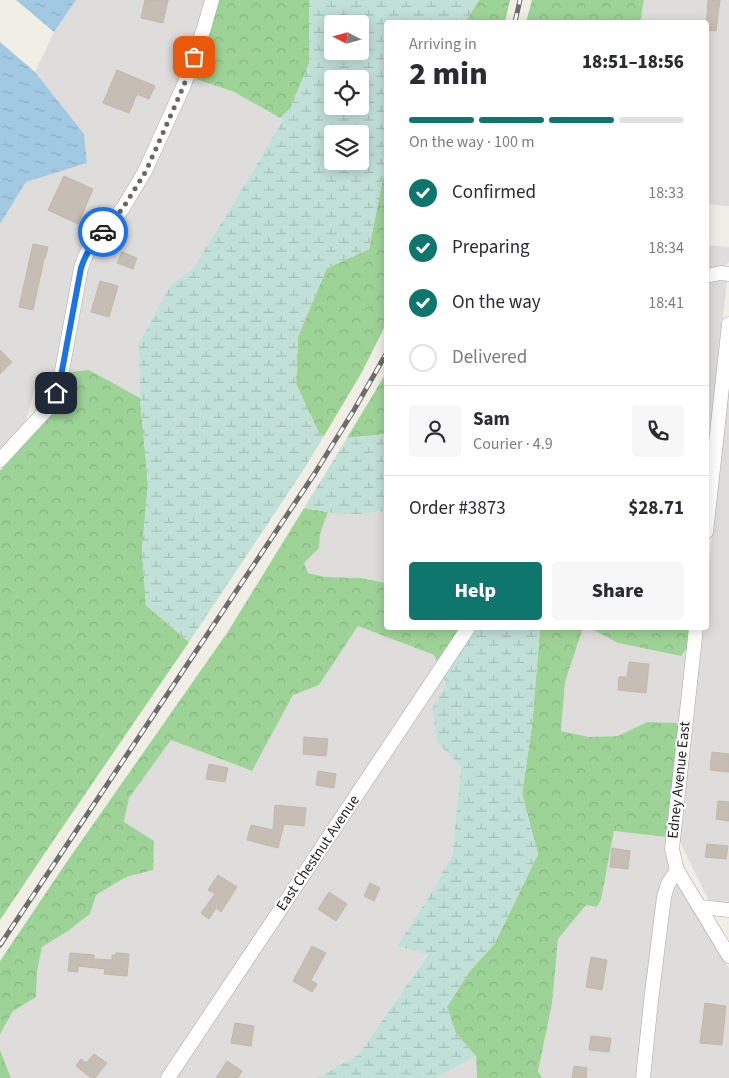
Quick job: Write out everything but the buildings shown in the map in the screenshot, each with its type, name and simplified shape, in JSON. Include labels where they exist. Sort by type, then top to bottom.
[{"type":"street","points":[[0,460],[48,408],[56,393],[61,376],[79,277],[85,256],[90,247],[123,208],[146,171],[184,85],[212,0]]},
{"type":"street","points":[[709,275],[720,273],[729,274]]},
{"type":"street","points":[[709,505],[729,324]]},
{"type":"street","name":"East Chestnut Avenue","points":[[168,1078],[467,630]]},
{"type":"street","name":"Edney Avenue East","points":[[677,870],[672,843],[696,630]]},
{"type":"street","points":[[643,1078],[664,897],[668,884],[677,870],[729,956]]},
{"type":"street","points":[[700,907],[729,910]]},
{"type":"shaded area","points":[[76,0],[206,0],[178,83],[140,168],[117,205],[85,244],[55,373],[39,374],[25,424],[0,451],[0,224],[26,182],[87,163],[84,134],[35,72],[54,32]]},
{"type":"shaded area","points":[[644,0],[729,0],[729,206],[709,204],[709,20],[640,20]]},
{"type":"shaded area","points":[[193,78],[234,92],[283,120],[194,267],[170,286],[139,343],[140,398],[89,370],[69,372],[91,259],[151,174]]},
{"type":"shaded area","points":[[709,245],[729,247],[729,262],[722,268],[709,270]]},
{"type":"shaded area","points":[[727,279],[709,445],[709,282]]},
{"type":"shaded area","points":[[729,383],[729,905],[710,903],[679,840],[702,630],[709,630],[709,564]]},
{"type":"shaded area","points":[[380,511],[384,513],[384,583],[361,578],[326,577],[308,573],[304,563],[319,548],[320,534],[328,512],[364,514]]},
{"type":"shaded area","points":[[358,626],[434,655],[437,662],[160,1078],[11,1078],[0,1050],[0,1034],[13,1011],[36,997],[37,972],[42,947],[68,931],[90,914],[96,895],[126,877],[153,870],[153,841],[124,822],[129,798],[171,740],[252,771],[293,694],[319,685]]},
{"type":"shaded area","points":[[582,630],[593,630],[618,643],[680,656],[687,648],[679,723],[647,722],[618,736],[589,737],[561,732],[565,682]]},
{"type":"shaded area","points":[[443,676],[446,685],[432,708],[437,741],[461,767],[452,856],[430,895],[397,946],[428,953],[358,1055],[317,1078],[175,1078]]},
{"type":"shaded area","points":[[614,831],[666,837],[670,867],[637,1078],[542,1078],[538,1071],[552,1004],[558,939],[586,905],[598,907]]},
{"type":"shaded area","points":[[677,881],[729,968],[729,1078],[650,1078],[671,898]]},
{"type":"shaded area","points":[[476,1056],[477,1078],[436,1078]]},
{"type":"green space","points":[[219,0],[309,0],[309,64],[290,109],[280,118],[234,92],[193,78]]},
{"type":"green space","points":[[309,0],[479,0],[466,20],[384,20],[384,173],[369,249],[327,268],[298,336],[296,384],[319,433],[324,436],[189,642],[146,605],[142,550],[148,483],[140,398],[139,343],[170,286],[194,267],[283,120],[280,118],[290,109],[309,64]]},
{"type":"green space","points":[[479,0],[510,0],[505,20],[466,20]]},
{"type":"green space","points":[[532,0],[644,0],[640,20],[527,20]]},
{"type":"green space","points":[[384,173],[384,328],[362,372],[324,436],[319,433],[296,384],[298,336],[327,268],[369,249]]},
{"type":"green space","points":[[89,370],[140,398],[148,483],[142,550],[146,605],[189,642],[0,920],[0,471],[63,395],[69,372]]},
{"type":"green space","points":[[384,376],[384,434],[347,438]]},
{"type":"green space","points":[[384,434],[384,513],[380,511],[364,514],[339,514],[304,508],[347,438]]},
{"type":"green space","points":[[304,508],[328,512],[320,534],[319,548],[304,563],[308,573],[326,577],[361,578],[384,583],[384,630],[459,630],[437,662],[434,655],[358,626],[319,685],[293,695],[252,771],[171,740],[129,798],[124,822],[154,841],[153,870],[126,877],[96,895],[90,914],[68,931],[42,947],[37,972],[36,997],[13,1011],[0,1034],[0,961],[227,633]]},
{"type":"green space","points":[[474,630],[540,630],[532,725],[522,794],[538,854],[495,943],[469,972],[447,1007],[456,1034],[476,1056],[436,1078],[317,1078],[358,1055],[428,954],[397,946],[430,895],[452,856],[461,767],[437,742],[432,708],[446,685],[443,676]]},
{"type":"green space","points":[[540,630],[582,630],[565,682],[561,731],[589,737],[618,736],[647,722],[679,723],[666,837],[614,831],[601,900],[597,907],[586,905],[558,939],[552,1004],[538,1071],[542,1078],[477,1078],[476,1056],[456,1034],[447,1007],[469,972],[495,943],[538,854],[522,794],[532,725]]},
{"type":"green space","points":[[593,630],[689,630],[687,648],[681,656],[618,643]]},
{"type":"green space","points":[[0,1050],[11,1078],[0,1078]]},
{"type":"water","points":[[16,0],[76,0],[54,32]]},
{"type":"water","points":[[0,42],[35,72],[84,134],[87,163],[26,182],[0,224]]},
{"type":"railway","points":[[515,20],[520,0]]},
{"type":"railway","points":[[0,945],[315,473],[384,358]]},
{"type":"way so far","points":[[103,232],[123,208],[146,171],[184,85],[194,57]]},
{"type":"route","points":[[56,393],[61,376],[81,268],[90,247],[103,232]]}]
